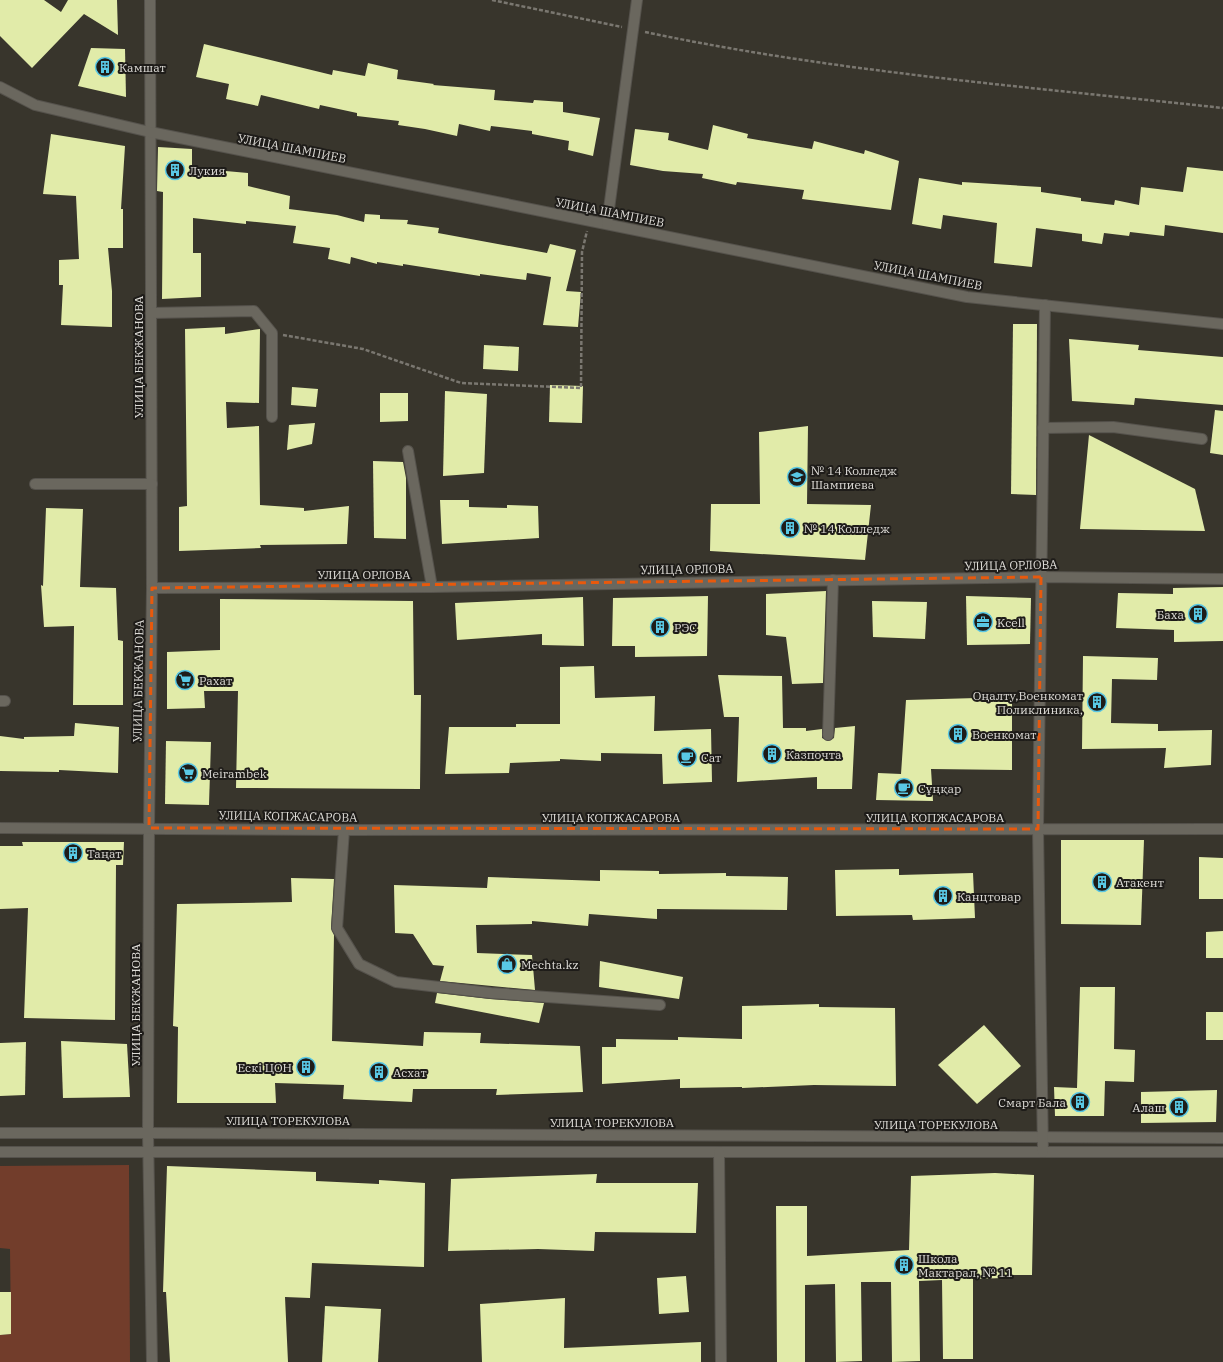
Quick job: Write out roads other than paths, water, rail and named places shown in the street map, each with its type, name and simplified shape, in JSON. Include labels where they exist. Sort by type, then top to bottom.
[{"type":"street","name":"УЛИЦА БЕКЖАНОВА","points":[[150,0],[152,588],[149,828],[148,1132],[150,1152],[152,1362]]},
{"type":"street","points":[[607,224],[637,0]]},
{"type":"street","name":"УЛИЦА ШАМПИЕВ","points":[[0,87],[35,105],[150,132],[968,297],[1223,324]]},
{"type":"street","points":[[1043,1152],[1038,829],[1045,305]]},
{"type":"street","points":[[151,313],[254,311],[272,334],[272,417]]},
{"type":"street","points":[[1043,428],[1113,427],[1202,439]]},
{"type":"street","points":[[408,451],[432,587]]},
{"type":"street","points":[[35,484],[152,484]]},
{"type":"street","name":"УЛИЦА ОРЛОВА","points":[[152,588],[432,587],[1041,577],[1223,579]]},
{"type":"street","points":[[828,735],[833,580]]},
{"type":"street","name":"УЛИЦА КОПЖАСАРОВА","points":[[0,828],[344,830],[1223,829]]},
{"type":"street","points":[[344,830],[337,928],[359,964],[396,982],[491,993],[660,1005]]},
{"type":"street","name":"УЛИЦА ТОРЕКУЛОВА","points":[[0,1134],[148,1132],[1223,1138]]},
{"type":"street","points":[[0,1152],[1223,1152]]},
{"type":"street","points":[[720,1152],[722,1362]]},
{"type":"place","name":"Камшат","points":[[105,67]]},
{"type":"place","name":"Лукия","points":[[175,170]]},
{"type":"place","name":"№ 14 Колледж Шампиева","points":[[797,477]]},
{"type":"place","name":"№ 14 Колледж","points":[[790,528]]},
{"type":"place","name":"Баха","points":[[1198,614]]},
{"type":"place","name":"Kcell","points":[[983,622]]},
{"type":"place","name":"РЭС","points":[[660,627]]},
{"type":"place","name":"Рахат","points":[[185,680]]},
{"type":"place","name":"Оңалту,Военкомат Поликлиника,","points":[[1097,702]]},
{"type":"place","name":"Военкомат","points":[[958,734]]},
{"type":"place","name":"Казпочта","points":[[772,754]]},
{"type":"place","name":"Сат","points":[[687,757]]},
{"type":"place","name":"Meirambek","points":[[188,773]]},
{"type":"place","name":"Сұңқар","points":[[904,788]]},
{"type":"place","name":"Таңат","points":[[73,853]]},
{"type":"place","name":"Атакент","points":[[1102,882]]},
{"type":"place","name":"Канцтовар","points":[[943,896]]},
{"type":"place","name":"Mechta.kz","points":[[507,964]]},
{"type":"place","name":"Ескі ЦОН","points":[[306,1067]]},
{"type":"place","name":"Асхат","points":[[379,1072]]},
{"type":"place","name":"Смарт Бала","points":[[1080,1102]]},
{"type":"place","name":"Алаш","points":[[1179,1107]]},
{"type":"place","name":"Школа Мактарал, № 11","points":[[904,1265]]}]
